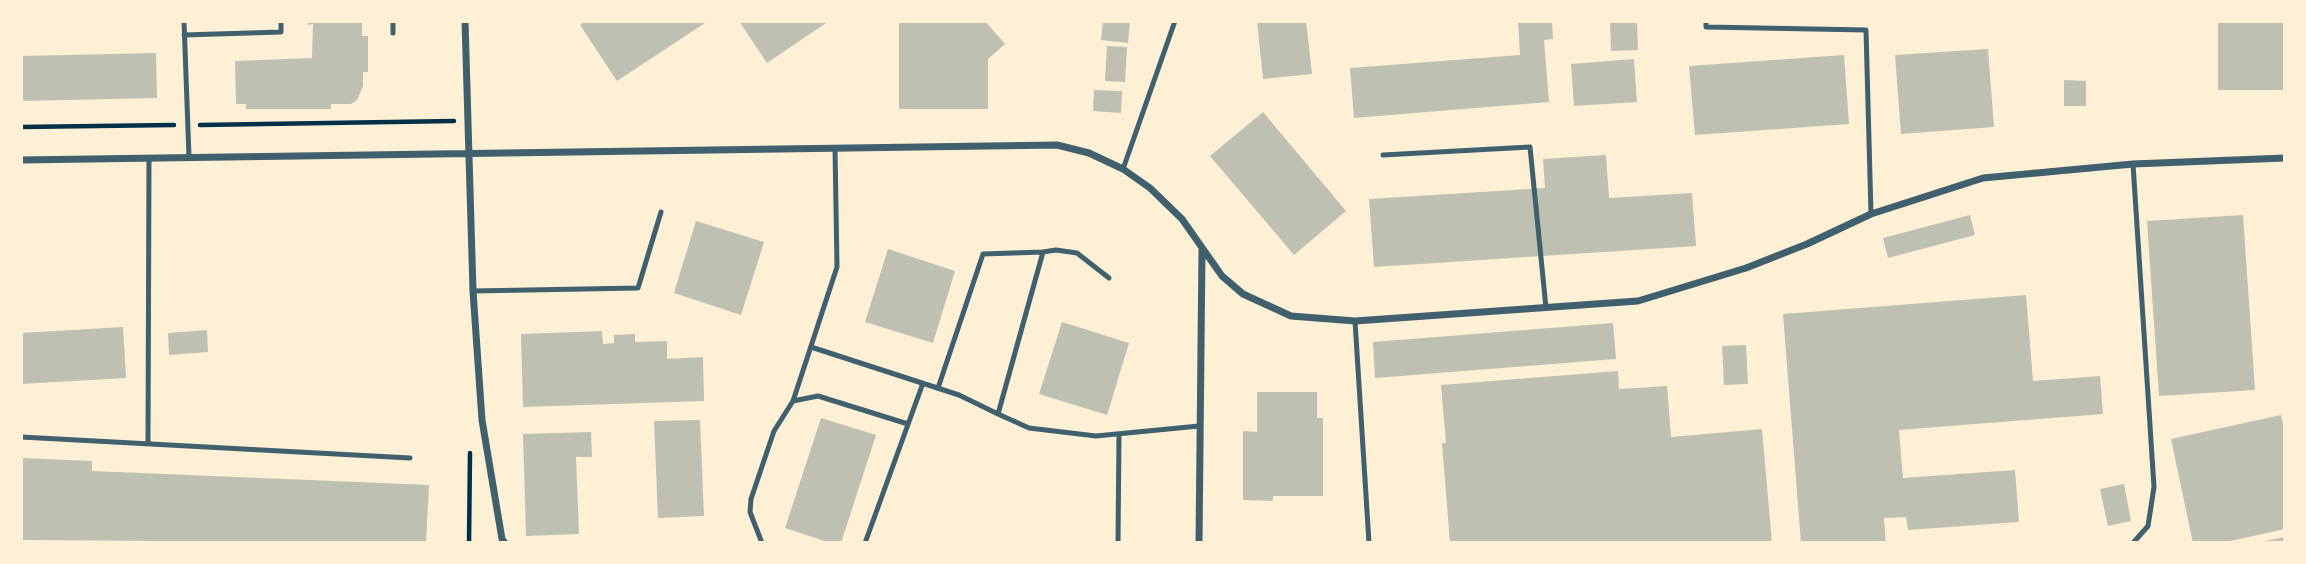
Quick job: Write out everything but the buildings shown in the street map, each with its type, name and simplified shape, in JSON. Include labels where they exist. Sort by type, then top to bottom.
[{"type":"street","points":[[465,21],[473,291],[482,420],[502,539],[505,543]]},
{"type":"street","points":[[21,160],[1057,145],[1089,153],[1122,169],[1150,188],[1182,219],[1222,276],[1243,294],[1268,308],[1292,316],[1355,321],[1638,301],[1692,286],[1807,244],[1871,214],[1983,178],[2133,164],[2285,158]]},
{"type":"street","points":[[1199,543],[1202,248]]},
{"type":"lane","points":[[184,21],[189,157]]},
{"type":"lane","points":[[184,34],[281,32],[281,21]]},
{"type":"lane","points":[[393,21],[393,33]]},
{"type":"lane","points":[[1122,169],[1175,21]]},
{"type":"lane","points":[[1706,21],[1706,27],[1866,30]]},
{"type":"lane","points":[[1867,21],[1871,214]]},
{"type":"lane","points":[[1383,155],[1530,147],[1546,308]]},
{"type":"lane","points":[[762,543],[750,512],[751,499],[774,431],[793,401],[836,267],[835,148]]},
{"type":"lane","points":[[148,444],[149,158]]},
{"type":"lane","points":[[2133,164],[2154,487],[2147,526],[2133,543]]},
{"type":"lane","points":[[473,291],[638,288],[661,212]]},
{"type":"lane","points":[[938,388],[983,254],[1056,250],[1077,253],[1109,278]]},
{"type":"lane","points":[[998,414],[1042,252]]},
{"type":"lane","points":[[1355,321],[1369,543]]},
{"type":"lane","points":[[811,347],[938,388],[1029,428],[1096,436],[1199,426]]},
{"type":"lane","points":[[865,543],[923,383]]},
{"type":"lane","points":[[793,401],[818,396],[908,424]]},
{"type":"lane","points":[[1118,543],[1119,434]]},
{"type":"lane","points":[[21,437],[410,458]]},
{"type":"path","points":[[21,127],[470,121]]},
{"type":"path","points":[[469,543],[470,448]]}]
